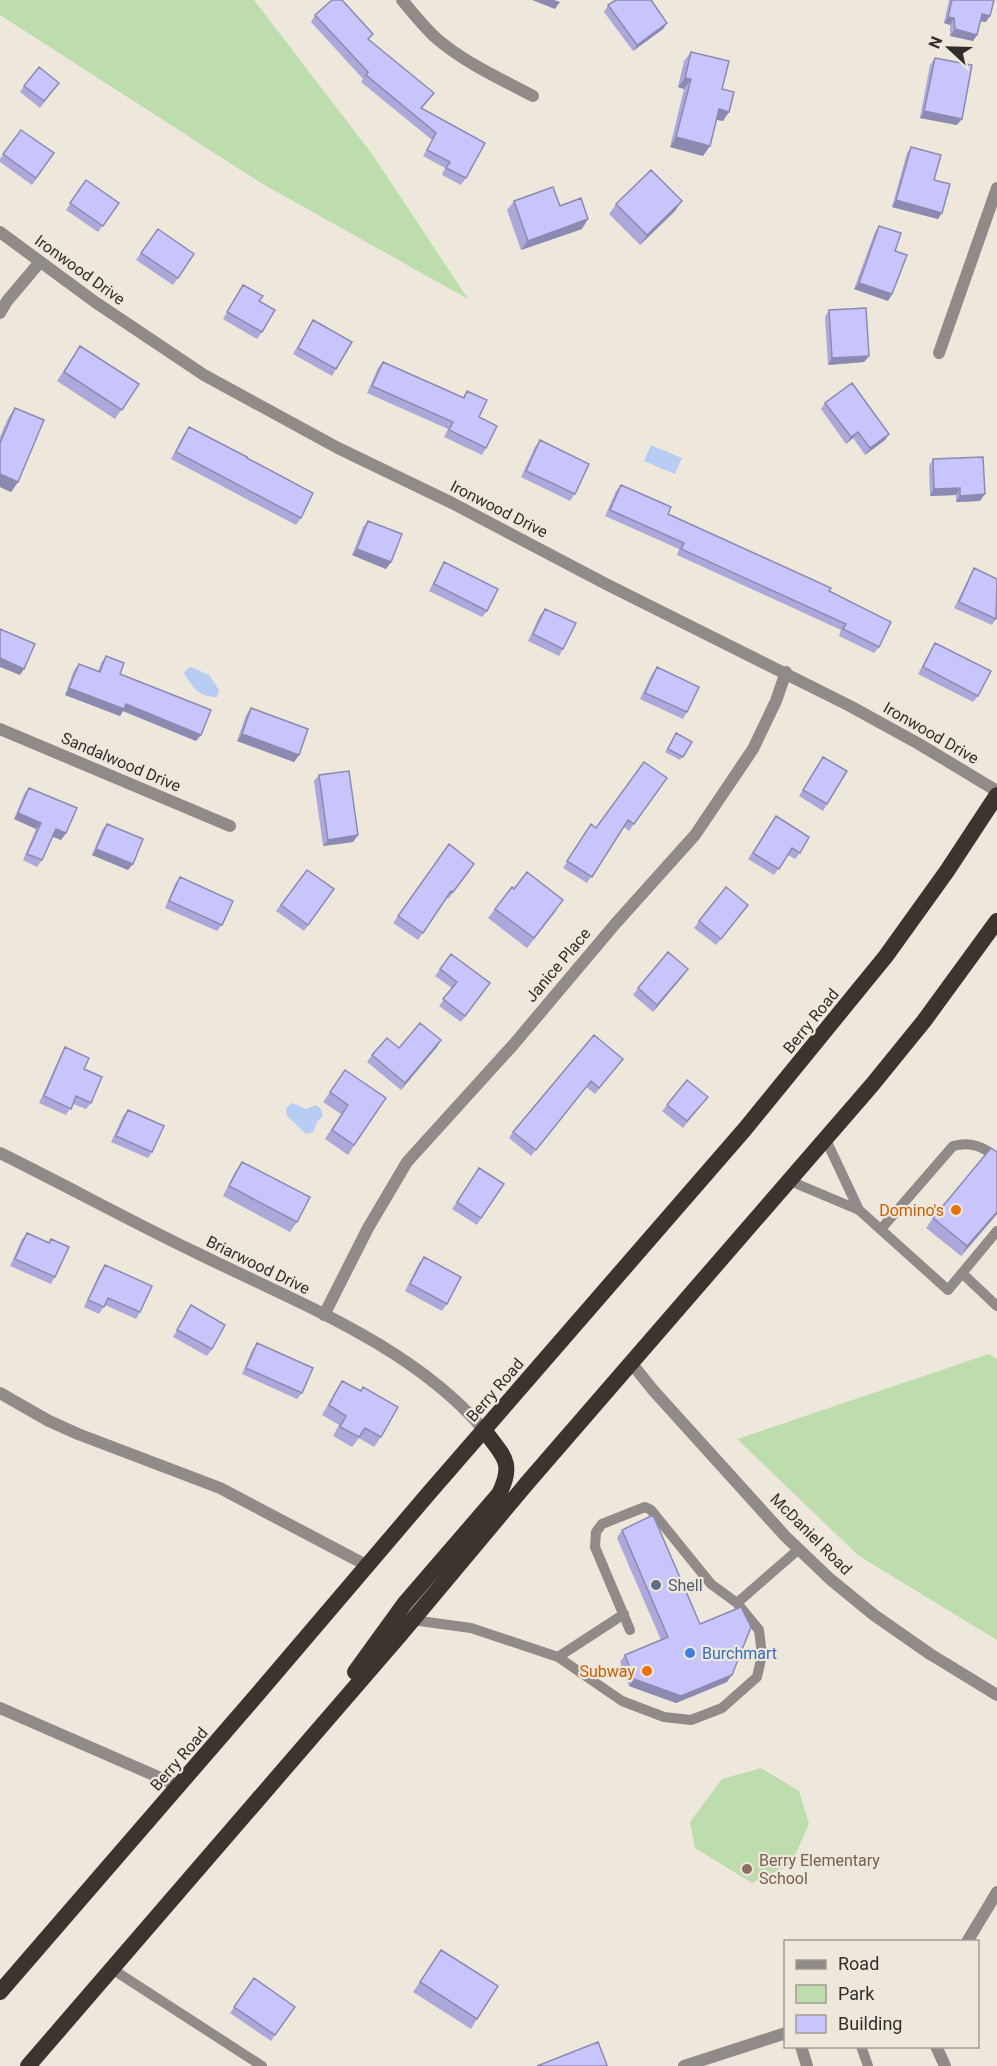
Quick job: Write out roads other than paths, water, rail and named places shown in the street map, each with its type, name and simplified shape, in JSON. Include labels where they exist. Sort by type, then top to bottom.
[{"type":"highway","name":"Berry Road","points":[[0,1992],[746,1129],[886,956],[947,871],[997,793]]},
{"type":"highway","points":[[28,2066],[826,1140],[924,1021],[997,921]]},
{"type":"highway","points":[[293,1758],[405,1603],[499,1494],[507,1478],[506,1462],[484,1430]]},
{"type":"street","points":[[402,0],[434,36],[449,49],[473,66],[532,96]]},
{"type":"street","points":[[939,353],[997,188]]},
{"type":"street","name":"Ironwood Drive","points":[[0,232],[166,352],[204,375],[297,427],[452,503],[672,618],[786,672],[919,744],[997,793]]},
{"type":"street","points":[[0,313],[7,301],[40,262]]},
{"type":"street","name":"Janice Place","points":[[324,1315],[368,1228],[408,1162],[514,1044],[616,923],[695,835],[753,749],[776,701],[786,672]]},
{"type":"street","name":"Sandalwood Drive","points":[[0,729],[230,826]]},
{"type":"street","name":"Briarwood Drive","points":[[0,1153],[324,1315],[387,1350],[466,1409],[484,1430]]},
{"type":"street","name":"McDaniel Road","points":[[632,1364],[653,1390],[799,1549],[830,1579],[874,1615],[930,1654],[997,1695]]},
{"type":"street","points":[[0,1393],[49,1421],[78,1434],[220,1488],[368,1566]]},
{"type":"street","points":[[0,1708],[179,1786]]},
{"type":"street","points":[[968,1940],[997,1892]]},
{"type":"street","points":[[684,2066],[784,2034]]},
{"type":"street","points":[[802,2048],[807,2066]]},
{"type":"street","points":[[937,2048],[945,2066]]},
{"type":"lane","points":[[826,1140],[859,1210]]},
{"type":"lane","points":[[881,1229],[953,1146],[964,1143],[985,1148],[997,1158]]},
{"type":"lane","points":[[790,1181],[859,1210],[948,1290],[997,1231]]},
{"type":"lane","points":[[962,1273],[997,1306]]},
{"type":"lane","points":[[412,1620],[471,1628],[558,1657],[622,1701],[664,1718],[691,1720],[722,1708],[757,1677],[762,1656],[759,1630],[737,1603],[711,1584],[651,1510],[645,1507],[602,1524],[596,1532],[595,1547],[630,1630]]},
{"type":"lane","points":[[737,1603],[799,1549]]},
{"type":"lane","points":[[558,1657],[624,1614]]},
{"type":"lane","points":[[112,1969],[262,2066]]},
{"type":"lane","points":[[862,2048],[868,2066]]},
{"type":"water","points":[[651,445],[682,458],[675,474],[644,461]]},
{"type":"water","points":[[191,667],[209,675],[219,690],[217,697],[201,693],[194,687],[184,673]]},
{"type":"water","points":[[292,1103],[306,1109],[316,1105],[321,1109],[323,1116],[317,1122],[313,1132],[306,1134],[287,1116],[286,1108]]},
{"type":"place","name":"Domino's","points":[[956,1210]]},
{"type":"place","name":"Shell","points":[[656,1585]]},
{"type":"place","name":"Burchmart","points":[[690,1653]]},
{"type":"place","name":"Subway","points":[[647,1671]]},
{"type":"place","name":"Berry Elementary School","points":[[747,1869]]}]
